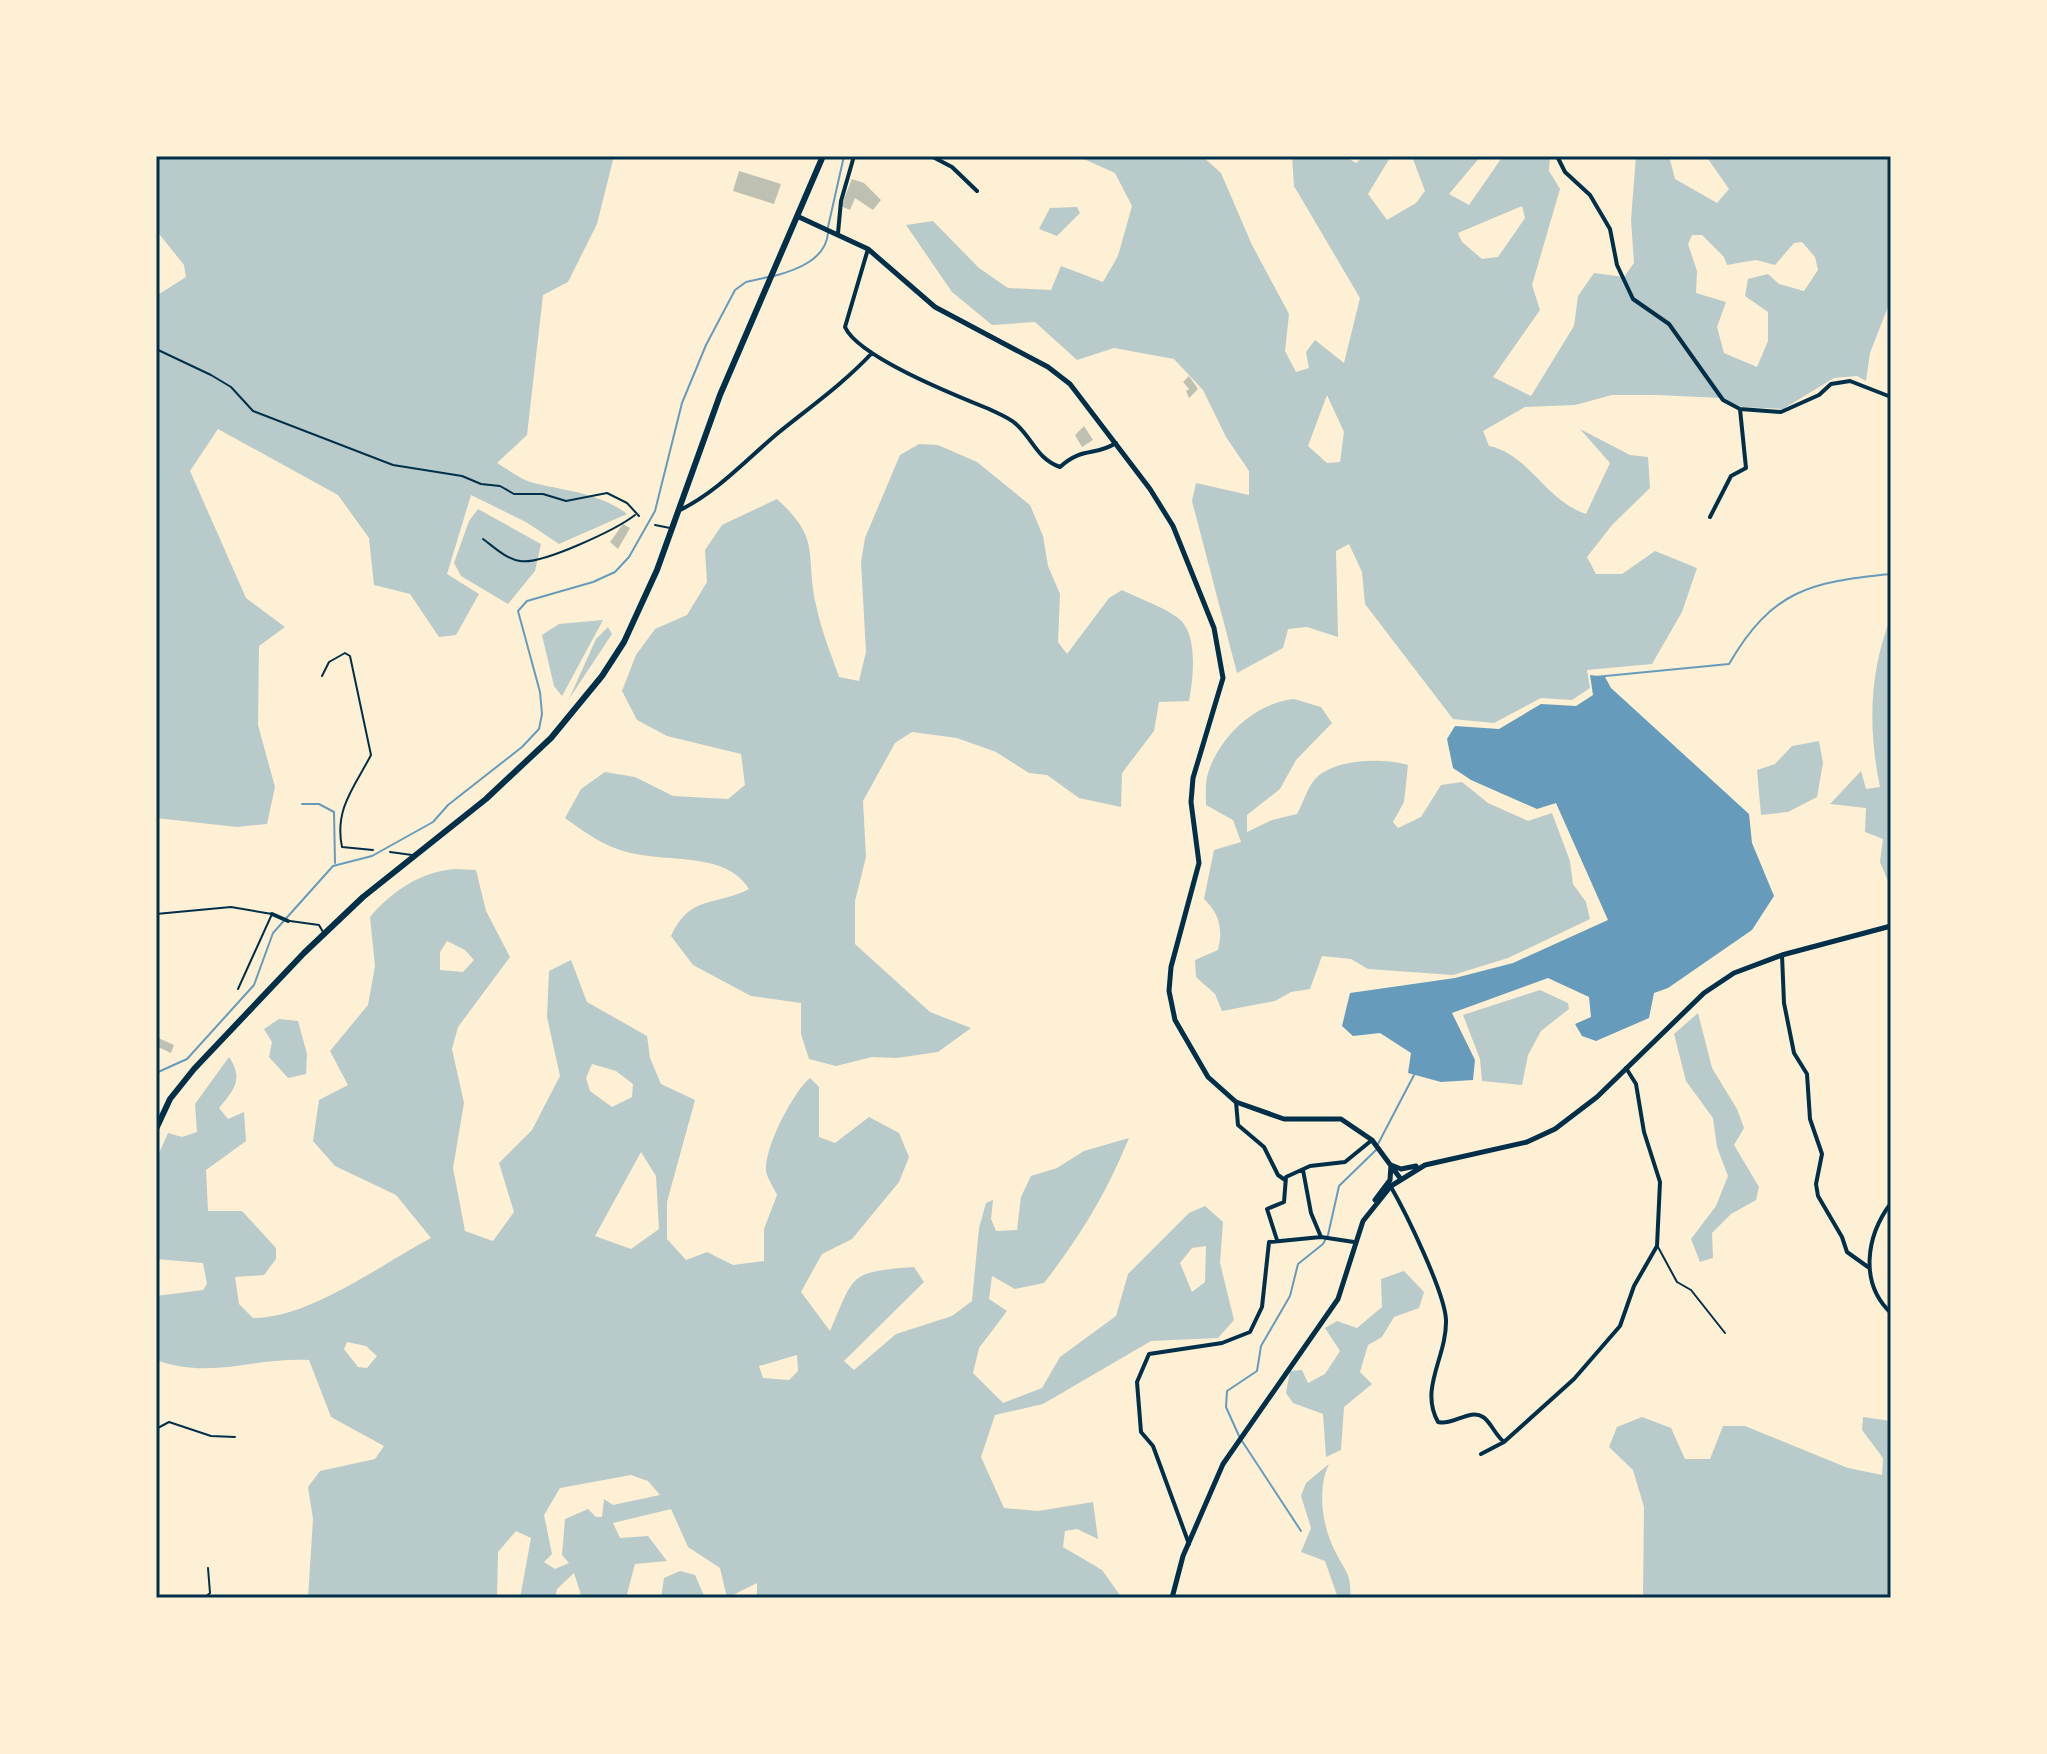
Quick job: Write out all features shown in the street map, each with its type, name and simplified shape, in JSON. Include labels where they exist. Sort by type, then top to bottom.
[{"type":"main road","points":[[156,1129],[170,1099],[194,1069],[324,934],[414,855],[486,799],[551,738],[578,707],[624,642],[673,529],[720,395],[823,156]]},
{"type":"street","points":[[835,232],[854,156]]},
{"type":"street","points":[[931,156],[952,167],[977,191]]},
{"type":"street","points":[[1557,156],[1565,172],[1590,195],[1610,229],[1617,265],[1633,299],[1669,324],[1723,400],[1740,409],[1781,412],[1842,381],[1858,382],[1891,397]]},
{"type":"street","points":[[799,217],[868,249],[935,307],[1048,367],[1070,384],[1116,443],[1173,526],[1197,580],[1221,652],[1223,678],[1193,778],[1191,802],[1199,852],[1196,883],[1171,967],[1169,991],[1175,1020],[1208,1077],[1236,1102],[1284,1119],[1341,1119],[1373,1141],[1400,1178]]},
{"type":"street","points":[[868,249],[845,327],[872,353],[955,398],[1016,424],[1047,462],[1060,467],[1076,453],[1107,449],[1116,443]]},
{"type":"street","points":[[680,510],[697,502],[780,431],[846,382],[872,353]]},
{"type":"street","points":[[1710,517],[1731,476],[1746,468],[1740,409]]},
{"type":"street","points":[[272,914],[288,921]]},
{"type":"street","points":[[1373,1206],[1400,1178],[1436,1161],[1540,1138],[1587,1104],[1711,988],[1745,969],[1782,955],[1891,926]]},
{"type":"street","points":[[1782,955],[1784,1003],[1794,1053],[1807,1074],[1810,1119],[1822,1154],[1816,1184],[1818,1196],[1847,1252],[1868,1267]]},
{"type":"street","points":[[1481,1454],[1504,1442],[1574,1379],[1620,1326],[1634,1286],[1657,1246],[1660,1182],[1644,1132],[1636,1084],[1626,1068]]},
{"type":"street","points":[[1236,1102],[1238,1125],[1264,1147],[1278,1175],[1285,1180]]},
{"type":"street","points":[[1285,1180],[1310,1166],[1345,1162],[1373,1141]]},
{"type":"street","points":[[1391,1165],[1405,1169],[1430,1160],[1436,1161]]},
{"type":"street","points":[[1172,1598],[1189,1544],[1214,1483],[1237,1443],[1338,1299],[1354,1242],[1390,1180],[1391,1165]]},
{"type":"street","points":[[1303,1170],[1311,1213],[1322,1237]]},
{"type":"street","points":[[1278,1241],[1267,1209],[1284,1202],[1285,1180]]},
{"type":"street","points":[[1391,1186],[1411,1222],[1446,1318],[1429,1403],[1438,1422],[1447,1425],[1472,1414],[1482,1416],[1504,1442]]},
{"type":"street","points":[[1891,1203],[1875,1238],[1868,1267],[1872,1286],[1891,1313]]},
{"type":"street","points":[[1189,1544],[1153,1446],[1141,1432],[1137,1382],[1149,1354],[1222,1343],[1250,1332],[1262,1307],[1269,1242],[1322,1237],[1354,1242]]},
{"type":"lane","points":[[156,349],[231,387],[253,411],[393,465],[462,476],[481,484],[500,486],[514,494],[543,494],[566,501],[607,493],[627,503],[637,515],[588,542],[523,562],[506,556],[483,539]]},
{"type":"lane","points":[[655,525],[673,529]]},
{"type":"lane","points":[[322,676],[335,658],[345,653],[350,656],[371,755],[341,810],[340,837],[342,847],[373,850]]},
{"type":"lane","points":[[390,852],[414,855]]},
{"type":"lane","points":[[156,914],[231,907],[272,914],[238,989]]},
{"type":"lane","points":[[288,921],[319,925],[324,934]]},
{"type":"lane","points":[[1657,1246],[1677,1282],[1691,1290],[1725,1333]]},
{"type":"lane","points":[[156,1429],[169,1422],[179,1423],[211,1436],[235,1437]]},
{"type":"lane","points":[[204,1598],[210,1593],[208,1568]]},
{"type":"shaded area","points":[[156,156],[614,156],[597,224],[568,282],[543,295],[527,435],[497,463],[530,482],[593,497],[627,514],[559,544],[526,522],[471,495],[447,574],[479,594],[456,635],[439,637],[410,594],[374,585],[369,538],[338,495],[218,429],[190,471],[246,598],[285,627],[259,646],[258,725],[275,787],[267,824],[237,827],[156,818],[156,296],[186,277],[184,265],[156,230]]},
{"type":"shaded area","points":[[1077,156],[1202,156],[1221,173],[1252,245],[1289,314],[1285,351],[1296,372],[1309,368],[1306,352],[1315,340],[1344,363],[1360,298],[1294,186],[1292,156],[1344,156],[1356,163],[1364,156],[1391,156],[1481,156],[1449,194],[1469,205],[1503,156],[1550,156],[1549,171],[1560,189],[1532,285],[1540,310],[1493,377],[1531,396],[1574,326],[1578,296],[1594,273],[1624,277],[1634,263],[1631,220],[1636,156],[1669,156],[1675,179],[1717,203],[1729,189],[1706,156],[1891,156],[1891,299],[1870,353],[1866,381],[1857,376],[1834,378],[1783,409],[1742,407],[1721,398],[1612,395],[1575,405],[1525,407],[1483,431],[1489,446],[1515,458],[1560,499],[1586,514],[1610,463],[1580,429],[1630,455],[1648,457],[1650,488],[1612,525],[1587,557],[1596,574],[1622,574],[1655,551],[1697,568],[1682,612],[1652,664],[1587,670],[1590,688],[1572,700],[1541,698],[1494,723],[1453,719],[1365,604],[1362,572],[1349,544],[1336,551],[1338,637],[1307,627],[1288,629],[1283,648],[1237,673],[1192,501],[1196,483],[1249,495],[1249,471],[1226,437],[1203,390],[1174,359],[1114,348],[1077,360],[1035,322],[992,325],[952,292],[906,225],[933,221],[979,268],[1008,288],[1051,290],[1061,266],[1103,282],[1118,256],[1132,206],[1115,173]],"holes":[[[1391,156],[1413,159],[1425,191],[1416,203],[1387,220],[1368,194]],[[1522,206],[1525,218],[1498,257],[1482,259],[1462,242],[1458,233]],[[1692,235],[1702,235],[1724,257],[1727,265],[1756,260],[1775,265],[1794,243],[1802,242],[1815,257],[1818,270],[1804,291],[1779,284],[1768,274],[1748,279],[1745,296],[1768,312],[1768,341],[1757,367],[1724,353],[1717,327],[1726,302],[1696,293],[1697,271],[1688,244]],[[1327,395],[1344,432],[1340,462],[1327,463],[1308,446]]]},
{"type":"shaded area","points":[[1077,207],[1080,213],[1057,236],[1039,229],[1050,208]]},
{"type":"shaded area","points":[[919,444],[938,445],[977,462],[1030,505],[1043,536],[1048,566],[1060,594],[1058,642],[1067,654],[1109,598],[1122,590],[1165,610],[1185,625],[1192,645],[1191,692],[1189,701],[1159,702],[1154,731],[1122,773],[1121,807],[1079,798],[1047,775],[1029,773],[996,752],[957,738],[912,732],[895,743],[863,801],[866,857],[855,901],[855,944],[930,1012],[971,1028],[938,1052],[897,1058],[872,1057],[836,1066],[809,1059],[801,1034],[801,1003],[751,996],[693,965],[671,936],[678,923],[695,908],[749,889],[739,877],[714,864],[616,849],[565,818],[581,789],[605,772],[635,777],[673,796],[728,799],[745,785],[741,754],[667,736],[637,720],[622,691],[636,655],[655,629],[687,615],[707,582],[705,550],[722,525],[777,499],[801,526],[806,537],[818,614],[839,677],[859,681],[866,652],[861,562],[865,538],[900,455]]},
{"type":"shaded area","points":[[478,509],[541,544],[535,571],[508,604],[461,576],[454,563],[469,521]]},
{"type":"shaded area","points":[[1891,617],[1891,860],[1888,881],[1880,862],[1883,839],[1865,832],[1866,808],[1830,804],[1861,771],[1866,789],[1880,787],[1872,722],[1873,701],[1878,659]]},
{"type":"shaded area","points":[[603,620],[562,696],[554,686],[542,635],[559,624]]},
{"type":"shaded area","points":[[608,627],[612,634],[569,699],[596,639]]},
{"type":"shaded area","points":[[1294,699],[1321,707],[1332,723],[1296,760],[1280,789],[1247,815],[1247,832],[1272,820],[1297,814],[1315,779],[1334,767],[1373,761],[1408,765],[1404,802],[1393,822],[1398,828],[1421,817],[1441,785],[1462,782],[1488,803],[1528,821],[1552,813],[1570,861],[1573,884],[1586,902],[1590,919],[1508,958],[1453,975],[1368,969],[1351,959],[1322,956],[1310,989],[1291,992],[1275,1001],[1222,1011],[1215,994],[1196,977],[1195,960],[1218,950],[1220,929],[1217,916],[1204,899],[1214,850],[1241,842],[1233,820],[1206,805],[1207,777],[1221,746],[1241,724],[1266,707]]},
{"type":"shaded area","points":[[1819,741],[1823,763],[1817,797],[1788,812],[1761,815],[1757,770],[1775,764],[1792,746]]},
{"type":"shaded area","points":[[476,870],[486,911],[510,957],[458,1027],[452,1049],[464,1103],[453,1168],[465,1231],[493,1241],[514,1212],[499,1163],[532,1130],[560,1076],[547,1017],[549,971],[571,960],[587,1002],[647,1036],[650,1058],[661,1084],[695,1100],[667,1202],[667,1239],[686,1260],[707,1252],[733,1265],[764,1261],[764,1229],[777,1195],[766,1171],[770,1149],[788,1108],[810,1078],[819,1087],[819,1137],[835,1143],[869,1117],[899,1133],[909,1157],[899,1182],[852,1239],[822,1254],[801,1292],[830,1331],[844,1298],[857,1280],[877,1271],[914,1267],[924,1282],[844,1361],[854,1370],[896,1334],[952,1316],[972,1301],[979,1228],[986,1203],[993,1200],[991,1219],[996,1231],[1017,1230],[1021,1197],[1031,1176],[1057,1168],[1084,1151],[1129,1138],[1092,1214],[1044,1283],[1015,1289],[992,1276],[989,1299],[1007,1311],[979,1348],[973,1373],[1003,1403],[1042,1388],[1060,1357],[1116,1316],[1128,1274],[1189,1213],[1205,1206],[1223,1222],[1220,1263],[1234,1320],[1218,1338],[1151,1341],[1043,1404],[995,1415],[981,1457],[1004,1508],[1038,1511],[1093,1502],[1098,1539],[1077,1529],[1065,1531],[1063,1547],[1102,1570],[1122,1598],[757,1598],[757,1583],[727,1598],[720,1568],[688,1547],[671,1509],[613,1523],[620,1538],[648,1536],[667,1561],[635,1564],[626,1598],[582,1598],[574,1573],[557,1589],[555,1598],[520,1598],[531,1538],[516,1531],[498,1552],[497,1598],[308,1598],[313,1519],[308,1487],[320,1471],[375,1459],[384,1446],[331,1417],[309,1360],[196,1368],[156,1360],[156,1296],[203,1290],[207,1284],[203,1263],[156,1259],[156,1160],[168,1133],[182,1137],[197,1132],[195,1104],[229,1057],[236,1072],[235,1084],[219,1108],[228,1119],[244,1112],[246,1141],[206,1170],[208,1211],[242,1211],[276,1248],[276,1259],[264,1275],[235,1277],[239,1304],[253,1318],[275,1316],[321,1300],[431,1238],[396,1195],[335,1166],[313,1141],[319,1100],[348,1085],[330,1051],[368,1005],[375,966],[370,917],[408,884],[442,871]],"holes":[[[447,941],[465,950],[474,960],[463,972],[440,970],[440,952]],[[592,1064],[616,1071],[633,1084],[632,1097],[612,1107],[590,1091],[586,1078]],[[641,1152],[656,1176],[659,1229],[631,1249],[595,1236]],[[1206,1246],[1205,1282],[1192,1292],[1180,1263],[1192,1248]],[[347,1342],[366,1346],[377,1356],[367,1368],[358,1367],[344,1349]],[[797,1355],[798,1371],[789,1380],[763,1378],[759,1366]],[[631,1475],[648,1481],[660,1495],[613,1505],[604,1499],[602,1517],[596,1517],[588,1509],[565,1519],[562,1555],[569,1563],[555,1569],[544,1562],[552,1554],[544,1515],[560,1488]]]},
{"type":"shaded area","points":[[1540,990],[1568,1003],[1569,1009],[1541,1031],[1528,1055],[1522,1085],[1482,1081],[1480,1059],[1463,1015]]},
{"type":"shaded area","points":[[1698,1013],[1712,1068],[1737,1109],[1744,1128],[1734,1145],[1759,1187],[1756,1200],[1731,1214],[1712,1233],[1713,1258],[1700,1262],[1691,1239],[1716,1206],[1728,1176],[1717,1147],[1713,1118],[1686,1081],[1674,1034]]},
{"type":"shaded area","points":[[279,1019],[298,1021],[307,1054],[306,1074],[288,1078],[269,1057],[272,1042],[264,1029]]},
{"type":"shaded area","points":[[1404,1271],[1424,1292],[1419,1308],[1394,1317],[1382,1337],[1368,1345],[1360,1372],[1372,1384],[1344,1407],[1341,1450],[1326,1457],[1323,1414],[1293,1403],[1286,1393],[1290,1371],[1302,1370],[1308,1383],[1325,1374],[1340,1351],[1325,1328],[1337,1321],[1357,1328],[1382,1307],[1381,1279]]},
{"type":"shaded area","points":[[1642,1417],[1671,1428],[1685,1459],[1710,1459],[1723,1426],[1745,1426],[1848,1468],[1882,1475],[1883,1458],[1862,1430],[1863,1417],[1891,1421],[1891,1598],[1643,1598],[1644,1507],[1633,1470],[1609,1447],[1617,1427]]},
{"type":"shaded area","points":[[1329,1464],[1322,1496],[1324,1519],[1349,1578],[1350,1598],[1338,1598],[1325,1561],[1301,1552],[1311,1528],[1301,1496],[1306,1483]]},
{"type":"shaded area","points":[[680,1571],[695,1575],[705,1598],[661,1598],[664,1578]]},
{"type":"water","points":[[1590,675],[1605,677],[1611,688],[1749,814],[1752,843],[1774,896],[1752,930],[1668,988],[1654,993],[1649,1018],[1596,1041],[1582,1036],[1575,1024],[1591,1017],[1589,997],[1548,978],[1452,1013],[1475,1060],[1473,1080],[1441,1082],[1408,1073],[1411,1053],[1380,1033],[1353,1036],[1342,1026],[1350,993],[1455,978],[1513,963],[1608,920],[1556,803],[1537,809],[1471,780],[1453,768],[1447,739],[1455,726],[1499,729],[1541,704],[1576,706],[1593,695]]},
{"type":"building","points":[[739,171],[781,184],[774,204],[733,191]]},
{"type":"building","points":[[852,179],[864,183],[881,200],[873,210],[855,198],[850,210],[841,206]]},
{"type":"building","points":[[1189,376],[1198,389],[1189,398],[1186,391],[1189,389],[1183,382]]},
{"type":"building","points":[[1084,426],[1093,440],[1082,447],[1075,435]]},
{"type":"building","points":[[623,524],[630,528],[618,549],[610,542]]},
{"type":"building","points":[[156,1037],[174,1045],[171,1053],[156,1046]]},
{"type":"waterway","points":[[828,227],[844,156]]},
{"type":"waterway","points":[[774,276],[809,262],[822,250],[828,233]]},
{"type":"waterway","points":[[156,1073],[187,1059],[254,985],[273,933],[333,866],[372,856],[433,822],[448,805],[522,747],[539,729],[542,714],[540,692],[518,611],[527,601],[593,582],[615,572],[629,557],[655,511],[682,403],[706,345],[735,290],[746,282],[768,277]]},
{"type":"waterway","points":[[1595,677],[1729,664],[1761,620],[1796,594],[1838,581],[1891,574]]},
{"type":"waterway","points":[[302,804],[319,804],[334,812],[335,863]]},
{"type":"waterway","points":[[1378,1144],[1414,1075]]},
{"type":"waterway","points":[[1239,1436],[1226,1407],[1227,1391],[1257,1371],[1261,1346],[1290,1296],[1298,1264],[1323,1244],[1328,1235],[1339,1186],[1376,1150]]},
{"type":"waterway","points":[[1242,1441],[1301,1531]]}]
